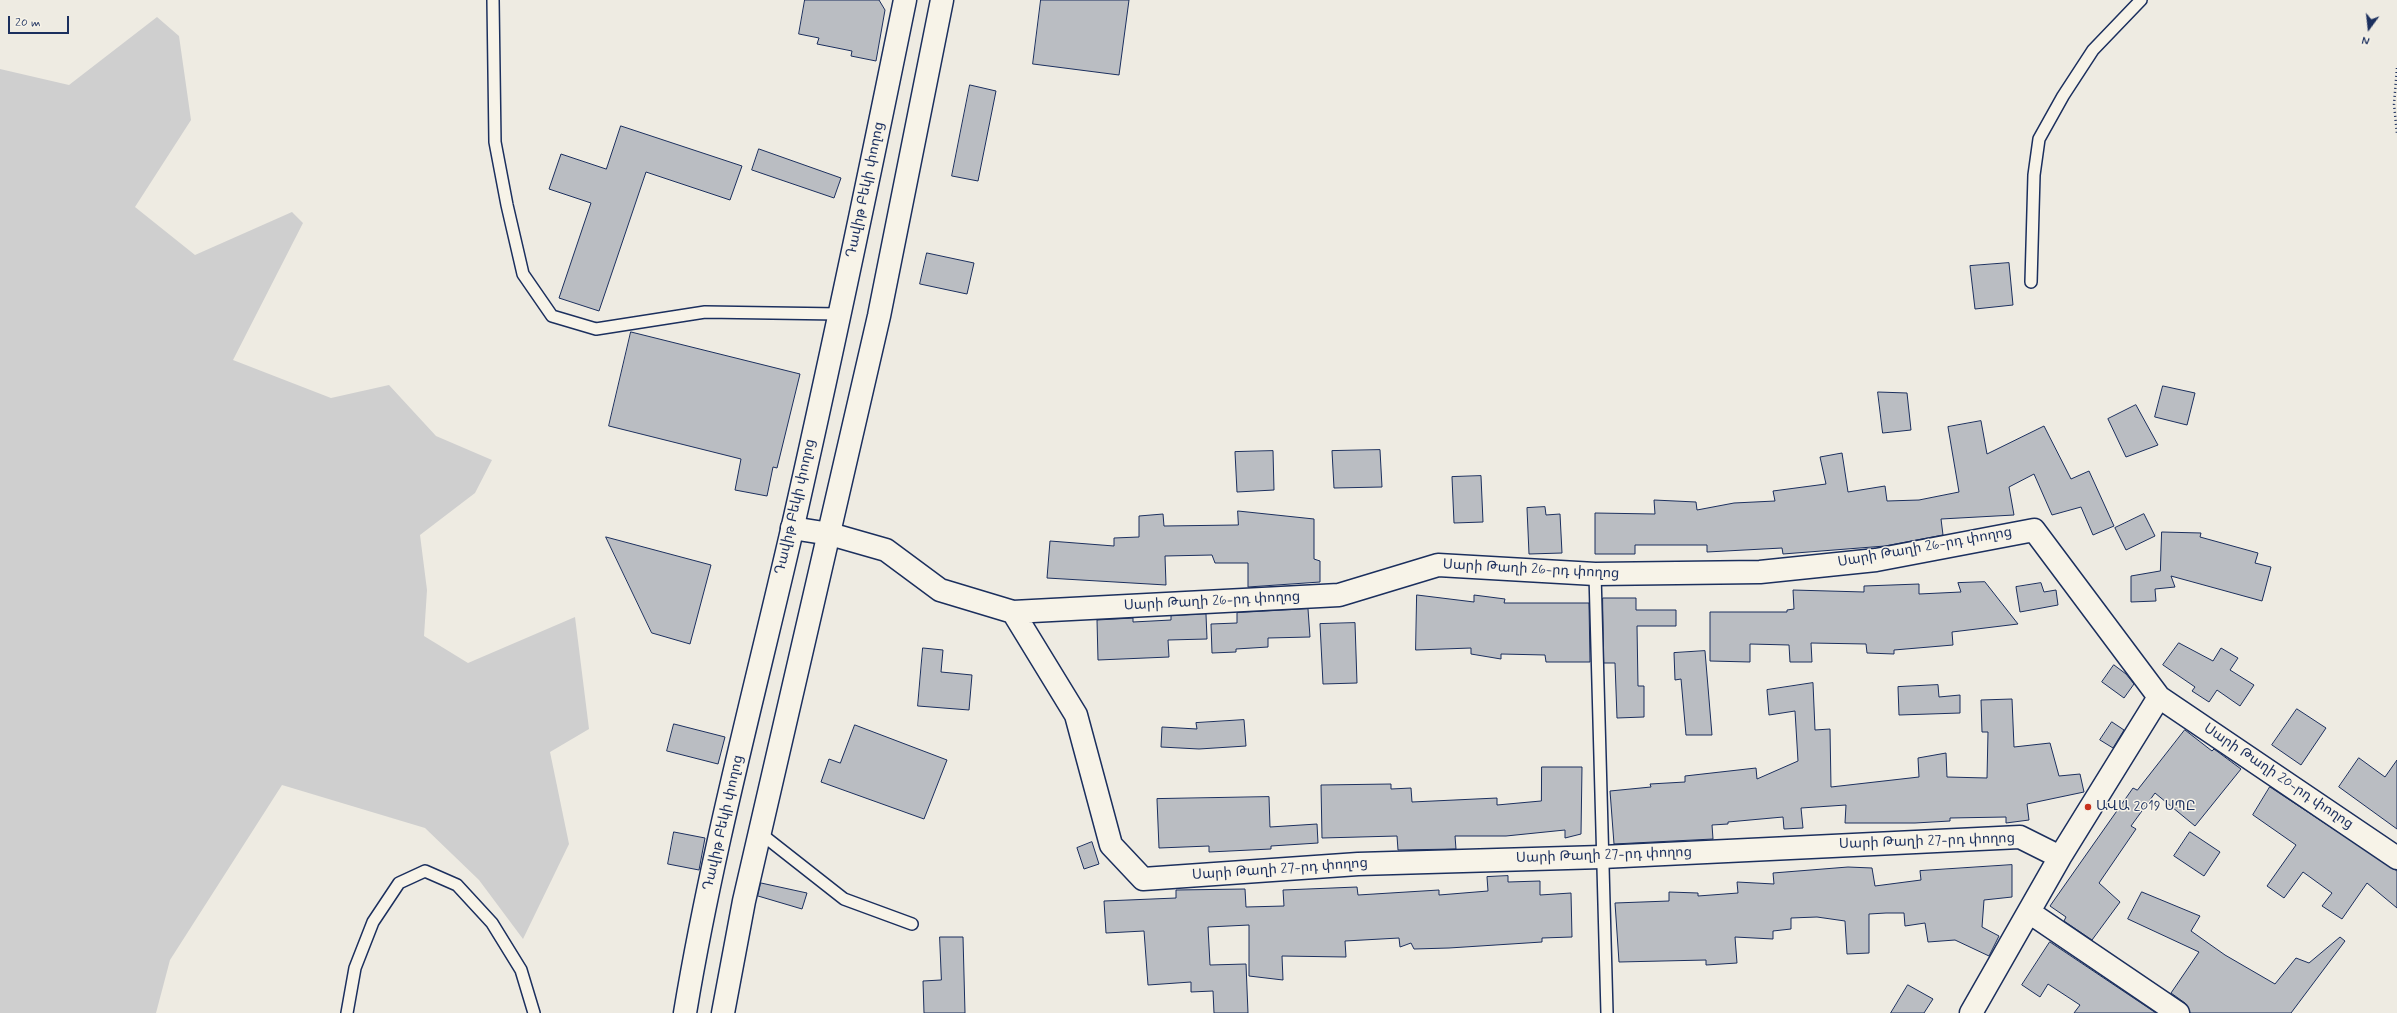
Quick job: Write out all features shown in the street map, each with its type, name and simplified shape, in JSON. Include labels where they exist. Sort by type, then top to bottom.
[{"type":"street","name":"Դավիթ Բեկի փողոց","points":[[685,1013],[695,951],[792,528],[905,0]]},
{"type":"street","points":[[723,1013],[760,833],[879,316],[942,0]]},
{"type":"street","name":"Սարի Թաղի 26-րդ փողոց","points":[[792,528],[830,534],[886,550],[940,590],[1013,612],[1339,595],[1438,565],[1595,574],[1760,572],[1876,560],[2034,530],[2159,697]]},
{"type":"street","name":"Սարի Թաղի 27-րդ փողոց","points":[[1013,612],[1076,715],[1111,845],[1143,878],[1358,864],[1602,857],[2020,837],[2060,857]]},
{"type":"street","points":[[1971,1013],[2060,857],[2159,697]]},
{"type":"street","name":"Սարի Թաղի 20-րդ փողոց","points":[[2159,697],[2397,858]]},
{"type":"street","points":[[2029,912],[2178,1013]]},
{"type":"lane","points":[[493,0],[495,142],[507,205],[523,274],[552,316],[596,329],[705,312],[839,314]]},
{"type":"lane","points":[[2031,282],[2034,175],[2040,139],[2063,96],[2093,50],[2141,0]]},
{"type":"lane","points":[[1595,574],[1607,1013]]},
{"type":"lane","points":[[760,833],[844,899],[912,924]]},
{"type":"lane","points":[[347,1013],[355,968],[373,922],[399,883],[425,871],[457,885],[492,923],[521,970],[534,1013]]},
{"type":"path","points":[[2397,68],[2394,104],[2397,134]]},
{"type":"shaded area","points":[[157,17],[179,36],[191,120],[135,207],[195,255],[292,212],[303,223],[233,360],[331,398],[389,385],[436,436],[492,460],[475,493],[420,535],[427,590],[424,636],[468,663],[575,617],[589,729],[550,752],[569,844],[523,939],[479,880],[425,828],[282,785],[170,960],[156,1013],[0,1013],[0,69],[69,85]]},
{"type":"building","points":[[805,0],[879,0],[885,10],[876,61],[851,56],[852,51],[817,44],[819,38],[799,34]]},
{"type":"building","points":[[1041,0],[1129,0],[1119,75],[1033,64]]},
{"type":"building","points":[[970,85],[996,91],[978,181],[952,176]]},
{"type":"building","points":[[621,126],[742,166],[730,200],[646,172],[599,311],[559,298],[591,203],[549,189],[561,154],[606,169]]},
{"type":"building","points":[[759,149],[841,178],[834,198],[752,170]]},
{"type":"building","points":[[927,253],[974,263],[967,294],[920,284]]},
{"type":"building","points":[[2009,263],[2013,305],[1975,309],[1970,266]]},
{"type":"building","points":[[631,332],[800,374],[777,468],[773,467],[767,496],[735,490],[741,459],[609,426]]},
{"type":"building","points":[[2163,386],[2195,393],[2187,425],[2155,417]]},
{"type":"building","points":[[1878,392],[1907,393],[1911,430],[1883,433]]},
{"type":"building","points":[[2136,405],[2158,445],[2126,457],[2108,419]]},
{"type":"building","points":[[1981,421],[1987,454],[2044,426],[2071,479],[2089,471],[2114,526],[2093,535],[2081,507],[2052,515],[2034,474],[2009,487],[2014,515],[1941,519],[1943,535],[1885,546],[1783,554],[1782,548],[1707,552],[1707,545],[1635,545],[1635,554],[1595,554],[1595,513],[1655,514],[1654,500],[1696,502],[1697,510],[1734,503],[1775,501],[1773,491],[1826,484],[1820,457],[1842,453],[1848,492],[1885,486],[1887,501],[1919,500],[1959,492],[1948,427]]},
{"type":"building","points":[[1380,450],[1382,487],[1334,488],[1332,451]]},
{"type":"building","points":[[1273,451],[1274,490],[1237,492],[1235,452]]},
{"type":"building","points":[[1481,476],[1483,522],[1454,523],[1452,477]]},
{"type":"building","points":[[1545,507],[1546,515],[1560,514],[1562,553],[1529,554],[1527,508]]},
{"type":"building","points":[[1238,511],[1314,519],[1314,559],[1320,561],[1320,582],[1248,587],[1248,563],[1215,563],[1212,555],[1165,556],[1166,585],[1047,578],[1050,541],[1114,546],[1114,538],[1139,537],[1139,516],[1163,514],[1164,526],[1238,525]]},
{"type":"building","points":[[2144,514],[2155,536],[2126,550],[2115,528]]},
{"type":"building","points":[[2162,532],[2201,533],[2200,537],[2258,553],[2255,563],[2271,567],[2262,601],[2171,576],[2175,587],[2155,589],[2156,601],[2131,602],[2131,576],[2160,571]]},
{"type":"building","points":[[606,537],[711,565],[690,644],[652,633]]},
{"type":"building","points":[[1985,582],[2018,624],[1952,632],[1953,645],[1894,650],[1894,654],[1867,653],[1866,644],[1811,643],[1812,662],[1790,662],[1789,645],[1750,644],[1750,662],[1710,661],[1710,612],[1787,612],[1787,610],[1794,609],[1793,590],[1864,592],[1864,586],[1919,584],[1919,594],[1961,592],[1958,583]]},
{"type":"building","points":[[2041,583],[2044,592],[2056,590],[2058,605],[2020,612],[2016,587]]},
{"type":"building","points":[[1417,595],[1474,602],[1474,595],[1505,599],[1504,603],[1589,603],[1590,662],[1546,662],[1545,655],[1501,654],[1501,659],[1471,654],[1471,648],[1416,650]]},
{"type":"building","points":[[1603,598],[1636,598],[1636,610],[1676,610],[1676,626],[1637,626],[1638,686],[1644,686],[1644,717],[1617,718],[1615,663],[1604,663]]},
{"type":"building","points":[[1308,609],[1310,637],[1268,638],[1268,647],[1236,649],[1236,652],[1212,653],[1211,624],[1237,623],[1237,613]]},
{"type":"building","points":[[1206,614],[1207,639],[1168,640],[1169,657],[1098,660],[1097,620],[1133,618],[1133,622],[1171,620],[1171,616]]},
{"type":"building","points":[[1355,623],[1357,683],[1323,684],[1320,624]]},
{"type":"building","points":[[2179,643],[2213,661],[2221,648],[2238,658],[2230,670],[2254,685],[2240,706],[2217,690],[2209,702],[2192,691],[2195,687],[2163,665]]},
{"type":"building","points":[[923,648],[943,650],[941,672],[972,675],[969,710],[918,706]]},
{"type":"building","points":[[1705,651],[1712,735],[1686,735],[1681,679],[1675,680],[1674,653]]},
{"type":"building","points":[[2114,665],[2126,674],[2134,684],[2124,698],[2102,682]]},
{"type":"building","points":[[1813,683],[1815,730],[1830,729],[1831,787],[1919,777],[1918,758],[1946,753],[1947,777],[1987,778],[1988,732],[1982,732],[1981,700],[2012,699],[2014,747],[2050,743],[2059,776],[2080,774],[2084,792],[2027,804],[2029,820],[2006,823],[2006,817],[1950,818],[1950,821],[1915,823],[1845,823],[1846,805],[1801,808],[1803,828],[1784,829],[1783,817],[1712,825],[1713,839],[1614,844],[1610,791],[1651,787],[1650,784],[1685,782],[1685,776],[1756,768],[1757,779],[1798,761],[1795,711],[1769,715],[1767,690]]},
{"type":"building","points":[[1938,685],[1939,697],[1960,695],[1960,713],[1899,715],[1898,687]]},
{"type":"building","points":[[2297,709],[2326,728],[2301,765],[2272,745]]},
{"type":"building","points":[[1244,720],[1246,746],[1199,749],[1161,747],[1162,727],[1197,729],[1196,723]]},
{"type":"building","points":[[2112,722],[2124,730],[2113,748],[2100,740]]},
{"type":"building","points":[[674,724],[725,737],[718,764],[667,751]]},
{"type":"building","points":[[855,725],[947,760],[924,819],[821,782],[829,759],[840,763]]},
{"type":"building","points":[[2185,730],[2212,751],[2214,749],[2241,769],[2195,826],[2155,793],[2131,826],[2136,829],[2099,883],[2120,902],[2092,940],[2064,921],[2066,917],[2050,906],[2133,788],[2137,790]]},
{"type":"building","points":[[2359,758],[2385,777],[2397,760],[2397,829],[2339,787]]},
{"type":"building","points":[[1542,767],[1582,767],[1581,834],[1565,838],[1565,830],[1506,836],[1455,836],[1456,849],[1398,850],[1397,836],[1322,838],[1321,785],[1391,784],[1391,789],[1411,788],[1412,802],[1497,798],[1497,805],[1541,801]]},
{"type":"building","points":[[2270,787],[2397,871],[2397,908],[2367,883],[2342,919],[2322,906],[2332,893],[2303,872],[2284,898],[2267,886],[2296,845],[2253,815]]},
{"type":"building","points":[[1269,797],[1270,827],[1317,824],[1318,843],[1271,846],[1271,849],[1209,852],[1209,846],[1159,848],[1157,799]]},
{"type":"building","points":[[674,832],[705,838],[699,870],[668,864]]},
{"type":"building","points":[[2190,832],[2220,852],[2204,876],[2174,856]]},
{"type":"building","points":[[1092,842],[1099,864],[1084,869],[1077,848]]},
{"type":"building","points":[[2012,865],[2012,897],[1984,900],[1982,927],[1999,936],[1989,956],[1955,940],[1928,942],[1925,923],[1905,926],[1904,913],[1886,913],[1869,914],[1869,953],[1847,954],[1845,921],[1817,917],[1791,918],[1791,929],[1773,931],[1773,939],[1735,937],[1737,963],[1706,965],[1706,960],[1619,962],[1615,903],[1669,901],[1669,892],[1698,893],[1698,896],[1738,893],[1737,882],[1774,884],[1773,873],[1848,867],[1872,868],[1875,886],[1921,880],[1920,871]]},
{"type":"building","points":[[1508,876],[1508,882],[1540,881],[1540,895],[1571,893],[1572,937],[1542,938],[1542,942],[1414,949],[1411,943],[1400,947],[1399,938],[1345,941],[1346,957],[1282,956],[1283,980],[1249,976],[1249,925],[1208,927],[1210,965],[1246,964],[1248,1013],[1214,1013],[1213,991],[1191,992],[1191,982],[1148,985],[1144,931],[1106,933],[1104,901],[1176,898],[1176,890],[1245,889],[1246,907],[1284,906],[1283,890],[1357,887],[1358,895],[1439,890],[1439,895],[1488,891],[1487,877]]},
{"type":"building","points":[[761,883],[807,893],[802,909],[758,896]]},
{"type":"building","points":[[2142,892],[2200,916],[2191,931],[2225,955],[2275,984],[2296,958],[2309,963],[2340,937],[2345,941],[2291,1013],[2190,1013],[2185,1003],[2171,993],[2199,952],[2128,919]]},
{"type":"building","points":[[940,937],[963,937],[965,1013],[924,1013],[923,981],[941,980]]},
{"type":"building","points":[[2050,942],[2156,1013],[2074,1013],[2080,1005],[2048,984],[2040,997],[2022,985]]},
{"type":"building","points":[[1908,985],[1933,999],[1924,1013],[1891,1013]]},
{"type":"place","name":"ԱՎԱ 2019 ՍՊԸ","points":[[2088,807]]}]
